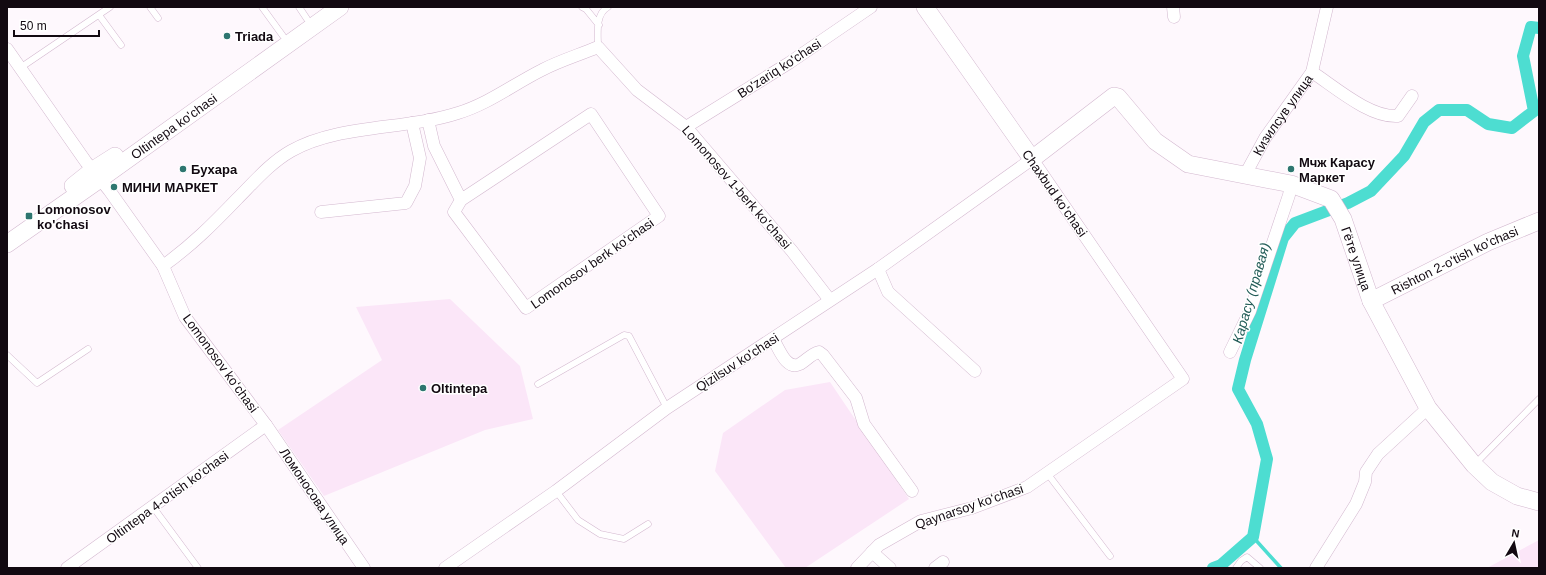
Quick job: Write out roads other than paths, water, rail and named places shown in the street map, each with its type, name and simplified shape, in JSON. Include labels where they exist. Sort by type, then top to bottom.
[{"type":"street","name":"Oltintepa ko'chasi","points":[[7,232],[81,180],[96,174],[108,161],[283,36],[303,13],[323,7]]},
{"type":"street","name":"Oltintepa ko'chasi","points":[[7,244],[96,174],[340,7]]},
{"type":"street","name":"Bo'zariq ko'chasi","points":[[686,127],[789,63],[871,7]]},
{"type":"street","name":"Chaxbud koʻchasi","points":[[925,7],[1032,159],[1183,379]]},
{"type":"street","name":"Кизилсув улица","points":[[1245,175],[1265,138],[1312,72],[1326,7]]},
{"type":"street","name":"Lomonosov 1-berk koʻchasi","points":[[598,47],[637,90],[686,127],[792,251],[829,299]]},
{"type":"street","points":[[163,266],[187,249],[269,166],[291,150],[306,143],[331,136],[412,123],[459,113],[490,99],[542,70],[598,47]]},
{"type":"street","name":"Lomonosov koʻchasi","points":[[7,49],[163,266],[185,317],[266,425]]},
{"type":"street","points":[[1312,72],[1367,110],[1389,117],[1398,116],[1412,96]]},
{"type":"street","name":"Гёте улица","points":[[1032,159],[1114,96],[1118,97],[1155,141],[1188,164],[1291,184],[1331,199],[1343,219],[1371,301],[1428,408],[1474,465],[1492,482],[1500,488],[1517,496],[1539,502]]},
{"type":"street","name":"Lomonosov berk koʻchasi","points":[[591,114],[659,216],[526,308],[454,212],[461,200],[591,114]]},
{"type":"street","points":[[428,120],[434,146],[461,200]]},
{"type":"street","points":[[321,212],[406,203],[415,186],[420,158],[412,123]]},
{"type":"street","name":"Qizilsuv ko'chasi","points":[[445,568],[556,491],[667,408],[773,339],[829,299],[878,269],[1032,159]]},
{"type":"street","points":[[1230,352],[1250,311],[1289,195],[1291,184]]},
{"type":"street","name":"Rishton 2-o'tish ko'chasi","points":[[1371,301],[1488,242],[1539,221]]},
{"type":"street","points":[[878,269],[888,292],[975,371]]},
{"type":"street","points":[[773,339],[788,364],[793,366],[800,364],[814,353],[819,352],[823,355],[856,398],[864,424],[912,491]]},
{"type":"street","name":"Qaynarsoy koʻchasi","points":[[857,568],[879,545],[921,521],[972,508],[1027,487],[1183,379]]},
{"type":"street","points":[[1316,568],[1356,504],[1366,482],[1366,472],[1378,454],[1428,408]]},
{"type":"street","name":"Oltintepa 4-o'tish ko'chasi","points":[[67,568],[266,425]]},
{"type":"street","name":"Ломоносова улица","points":[[266,425],[364,568]]},
{"type":"street","points":[[872,552],[890,568]]},
{"type":"lane","points":[[20,68],[110,7]]},
{"type":"lane","points":[[150,7],[158,18]]},
{"type":"lane","points":[[262,7],[283,36]]},
{"type":"lane","points":[[582,7],[586,9],[599,25]]},
{"type":"lane","points":[[598,47],[600,15],[603,10],[608,7]]},
{"type":"lane","points":[[99,15],[121,45]]},
{"type":"lane","points":[[538,384],[626,335],[629,336],[667,408]]},
{"type":"lane","points":[[7,355],[37,384],[88,349]]},
{"type":"lane","points":[[1474,465],[1539,399]]},
{"type":"lane","points":[[1047,473],[1110,556]]},
{"type":"lane","points":[[556,491],[578,520],[600,534],[624,539],[648,524]]},
{"type":"lane","points":[[152,507],[198,568]]},
{"type":"lane","points":[[1236,568],[1241,561],[1247,557],[1260,568]]},
{"type":"waterway","name":"Карасу (правая)","points":[[1213,568],[1221,565],[1253,537],[1267,459],[1257,424],[1238,389],[1245,360],[1283,238],[1295,223],[1348,203],[1371,191],[1404,156],[1424,122],[1439,110],[1467,110],[1488,124],[1512,128],[1534,111],[1523,56],[1531,27],[1539,28]]},
{"type":"waterway","points":[[1253,537],[1281,568]]},
{"type":"place","name":"Triada","points":[[227,36]]},
{"type":"place","name":"Бухара","points":[[183,169]]},
{"type":"place","name":"Мчж Карасу Маркет","points":[[1291,169]]},
{"type":"place","name":"МИНИ МАРКЕТ","points":[[114,187]]},
{"type":"place","name":"Lomonosov ko'chasi","points":[[29,216]]},
{"type":"place","name":"Oltintepa","points":[[423,388]]}]
